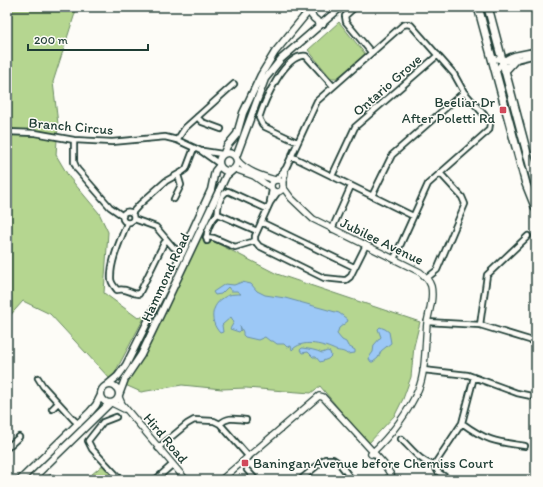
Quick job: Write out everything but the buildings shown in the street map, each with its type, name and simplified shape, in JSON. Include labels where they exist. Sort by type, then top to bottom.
[{"type":"highway","points":[[478,7],[526,184],[536,209]]},
{"type":"highway","points":[[488,7],[536,186]]},
{"type":"highway","points":[[505,71],[515,60]]},
{"type":"main road","points":[[311,9],[283,42],[261,75],[243,113],[237,134],[219,158],[218,164],[224,171],[234,169],[237,163],[236,158],[265,79],[290,50],[323,24],[341,7]]},
{"type":"main road","points":[[311,9],[311,16],[323,24]]},
{"type":"main road","points":[[283,42],[290,50]]},
{"type":"main road","points":[[223,154],[231,153],[236,158]]},
{"type":"main road","name":"Hammond Road","points":[[106,386],[118,376],[126,365],[182,253],[211,190],[218,164]]},
{"type":"main road","name":"Hammond Road","points":[[119,396],[125,379],[140,355],[165,305],[226,176],[234,169]]},
{"type":"main road","points":[[20,480],[79,424],[96,405],[102,389],[106,386],[115,386],[118,389],[119,396],[116,401],[111,403],[32,480]]},
{"type":"main road","points":[[101,395],[105,402],[111,403]]},
{"type":"street","points":[[355,7],[346,16],[346,22],[371,52]]},
{"type":"street","points":[[274,191],[282,190],[286,168],[316,102],[403,25],[407,24],[413,26],[454,74],[464,92],[487,118],[490,127],[489,130],[428,184],[394,259]]},
{"type":"street","points":[[496,73],[502,61],[508,57],[536,51]]},
{"type":"street","name":"Ontario Grove","points":[[332,176],[355,127],[438,55]]},
{"type":"street","points":[[492,57],[502,61],[509,61],[536,55]]},
{"type":"street","points":[[297,142],[265,127],[260,122],[260,116],[280,73],[297,57],[306,56],[333,86]]},
{"type":"street","points":[[177,140],[185,128],[234,84]]},
{"type":"street","points":[[372,196],[392,155],[464,92]]},
{"type":"street","points":[[197,117],[202,122],[220,129]]},
{"type":"street","name":"Branch Circus","points":[[7,132],[35,133],[74,140],[112,142],[165,137],[177,140],[201,151],[218,164]]},
{"type":"street","points":[[74,140],[73,157],[77,169],[110,207],[123,216],[123,219],[127,223]]},
{"type":"street","points":[[132,213],[166,181],[178,175],[186,168],[194,148]]},
{"type":"street","name":"Branch Circus","points":[[201,151],[223,154]]},
{"type":"street","points":[[291,156],[413,216]]},
{"type":"street","points":[[236,158],[240,164],[249,170],[263,177],[279,180],[283,185]]},
{"type":"street","points":[[286,168],[271,183],[274,191],[255,237],[255,241],[259,246],[324,278],[346,280],[350,277],[366,245]]},
{"type":"street","name":"Jubilee Avenue","points":[[234,169],[254,176],[274,191],[291,198]]},
{"type":"street","points":[[427,278],[437,270],[466,204],[462,196],[440,173]]},
{"type":"street","points":[[174,199],[181,185],[178,175]]},
{"type":"street","name":"Jubilee Avenue","points":[[283,185],[291,198],[313,219],[420,272],[427,278],[432,291],[427,322],[423,370],[419,388],[409,408],[391,433],[371,451]]},
{"type":"street","points":[[332,229],[351,186]]},
{"type":"street","points":[[255,241],[235,247],[214,238],[206,239],[212,221],[218,214],[218,206],[224,193],[228,191],[267,209]]},
{"type":"street","points":[[123,216],[127,212],[132,213]]},
{"type":"street","points":[[132,213],[134,219]]},
{"type":"street","points":[[218,214],[257,231]]},
{"type":"street","points":[[134,219],[156,227],[173,247],[182,253]]},
{"type":"street","points":[[134,219],[130,223],[127,223],[115,253],[111,278],[112,283],[117,290],[126,289],[139,294],[164,243],[167,240]]},
{"type":"street","points":[[261,222],[354,267]]},
{"type":"street","points":[[480,325],[487,275],[528,236]]},
{"type":"street","points":[[427,322],[480,325],[535,342],[536,332]]},
{"type":"street","points":[[423,370],[468,374],[518,393],[536,397]]},
{"type":"street","points":[[434,465],[462,424],[474,377]]},
{"type":"street","points":[[38,378],[58,403],[79,424]]},
{"type":"street","name":"Hird Road","points":[[119,396],[120,402],[127,411],[186,480]]},
{"type":"street","points":[[221,480],[319,396],[323,397],[327,401],[397,480]]},
{"type":"street","points":[[52,409],[58,403]]},
{"type":"street","name":"Hird Road","points":[[111,403],[127,411]]},
{"type":"street","points":[[116,417],[103,422],[88,441],[92,449],[120,480]]},
{"type":"street","points":[[220,424],[230,418],[246,420]]},
{"type":"street","points":[[158,448],[194,420],[214,421],[220,424],[249,457]]},
{"type":"street","points":[[462,424],[477,434],[497,442],[526,446]]},
{"type":"street","points":[[7,448],[19,437]]},
{"type":"street","points":[[401,439],[422,459],[427,463],[434,465],[438,472],[450,480]]},
{"type":"street","points":[[300,480],[326,459],[333,459],[338,463],[352,480]]},
{"type":"street","points":[[155,480],[172,465]]},
{"type":"street","points":[[247,470],[256,480]]},
{"type":"street","points":[[386,480],[391,475]]},
{"type":"street","points":[[48,480],[52,478],[58,480]]},
{"type":"green space","points":[[7,7],[77,7],[53,82],[58,124],[56,155],[69,177],[99,213],[108,232],[104,293],[138,318],[145,316],[111,380],[50,314],[23,301],[7,319]]},
{"type":"green space","points":[[339,22],[366,55],[337,78],[331,78],[308,50]]},
{"type":"green space","points":[[201,235],[277,274],[420,322],[414,346],[411,377],[403,399],[395,415],[368,444],[320,386],[311,393],[246,388],[222,389],[182,385],[141,392],[123,384]]},
{"type":"green space","points":[[104,464],[118,480],[85,480]]},
{"type":"water","points":[[242,282],[251,284],[257,291],[265,295],[285,298],[339,313],[348,321],[339,328],[337,334],[346,342],[348,346],[355,350],[355,353],[347,354],[312,344],[301,344],[292,350],[291,346],[287,347],[284,344],[277,344],[265,337],[258,340],[245,337],[240,326],[241,330],[239,332],[230,329],[234,322],[231,317],[222,325],[223,332],[220,333],[214,323],[213,312],[215,307],[218,302],[229,295],[241,294],[237,291],[231,291],[228,287],[221,294],[215,295],[213,292],[225,284],[234,285]]},
{"type":"water","points":[[380,327],[389,332],[391,343],[381,351],[378,358],[371,362],[369,359],[373,352],[374,345],[381,337],[378,329]]},
{"type":"water","points":[[302,348],[315,350],[322,353],[327,351],[330,352],[331,356],[320,362],[316,357],[313,357],[308,352],[302,353],[300,350]]},
{"type":"place","name":"Beeliar Dr After Poletti Rd","points":[[503,110]]},
{"type":"place","name":"Baningan Avenue before Cherniss Court","points":[[245,463]]}]
